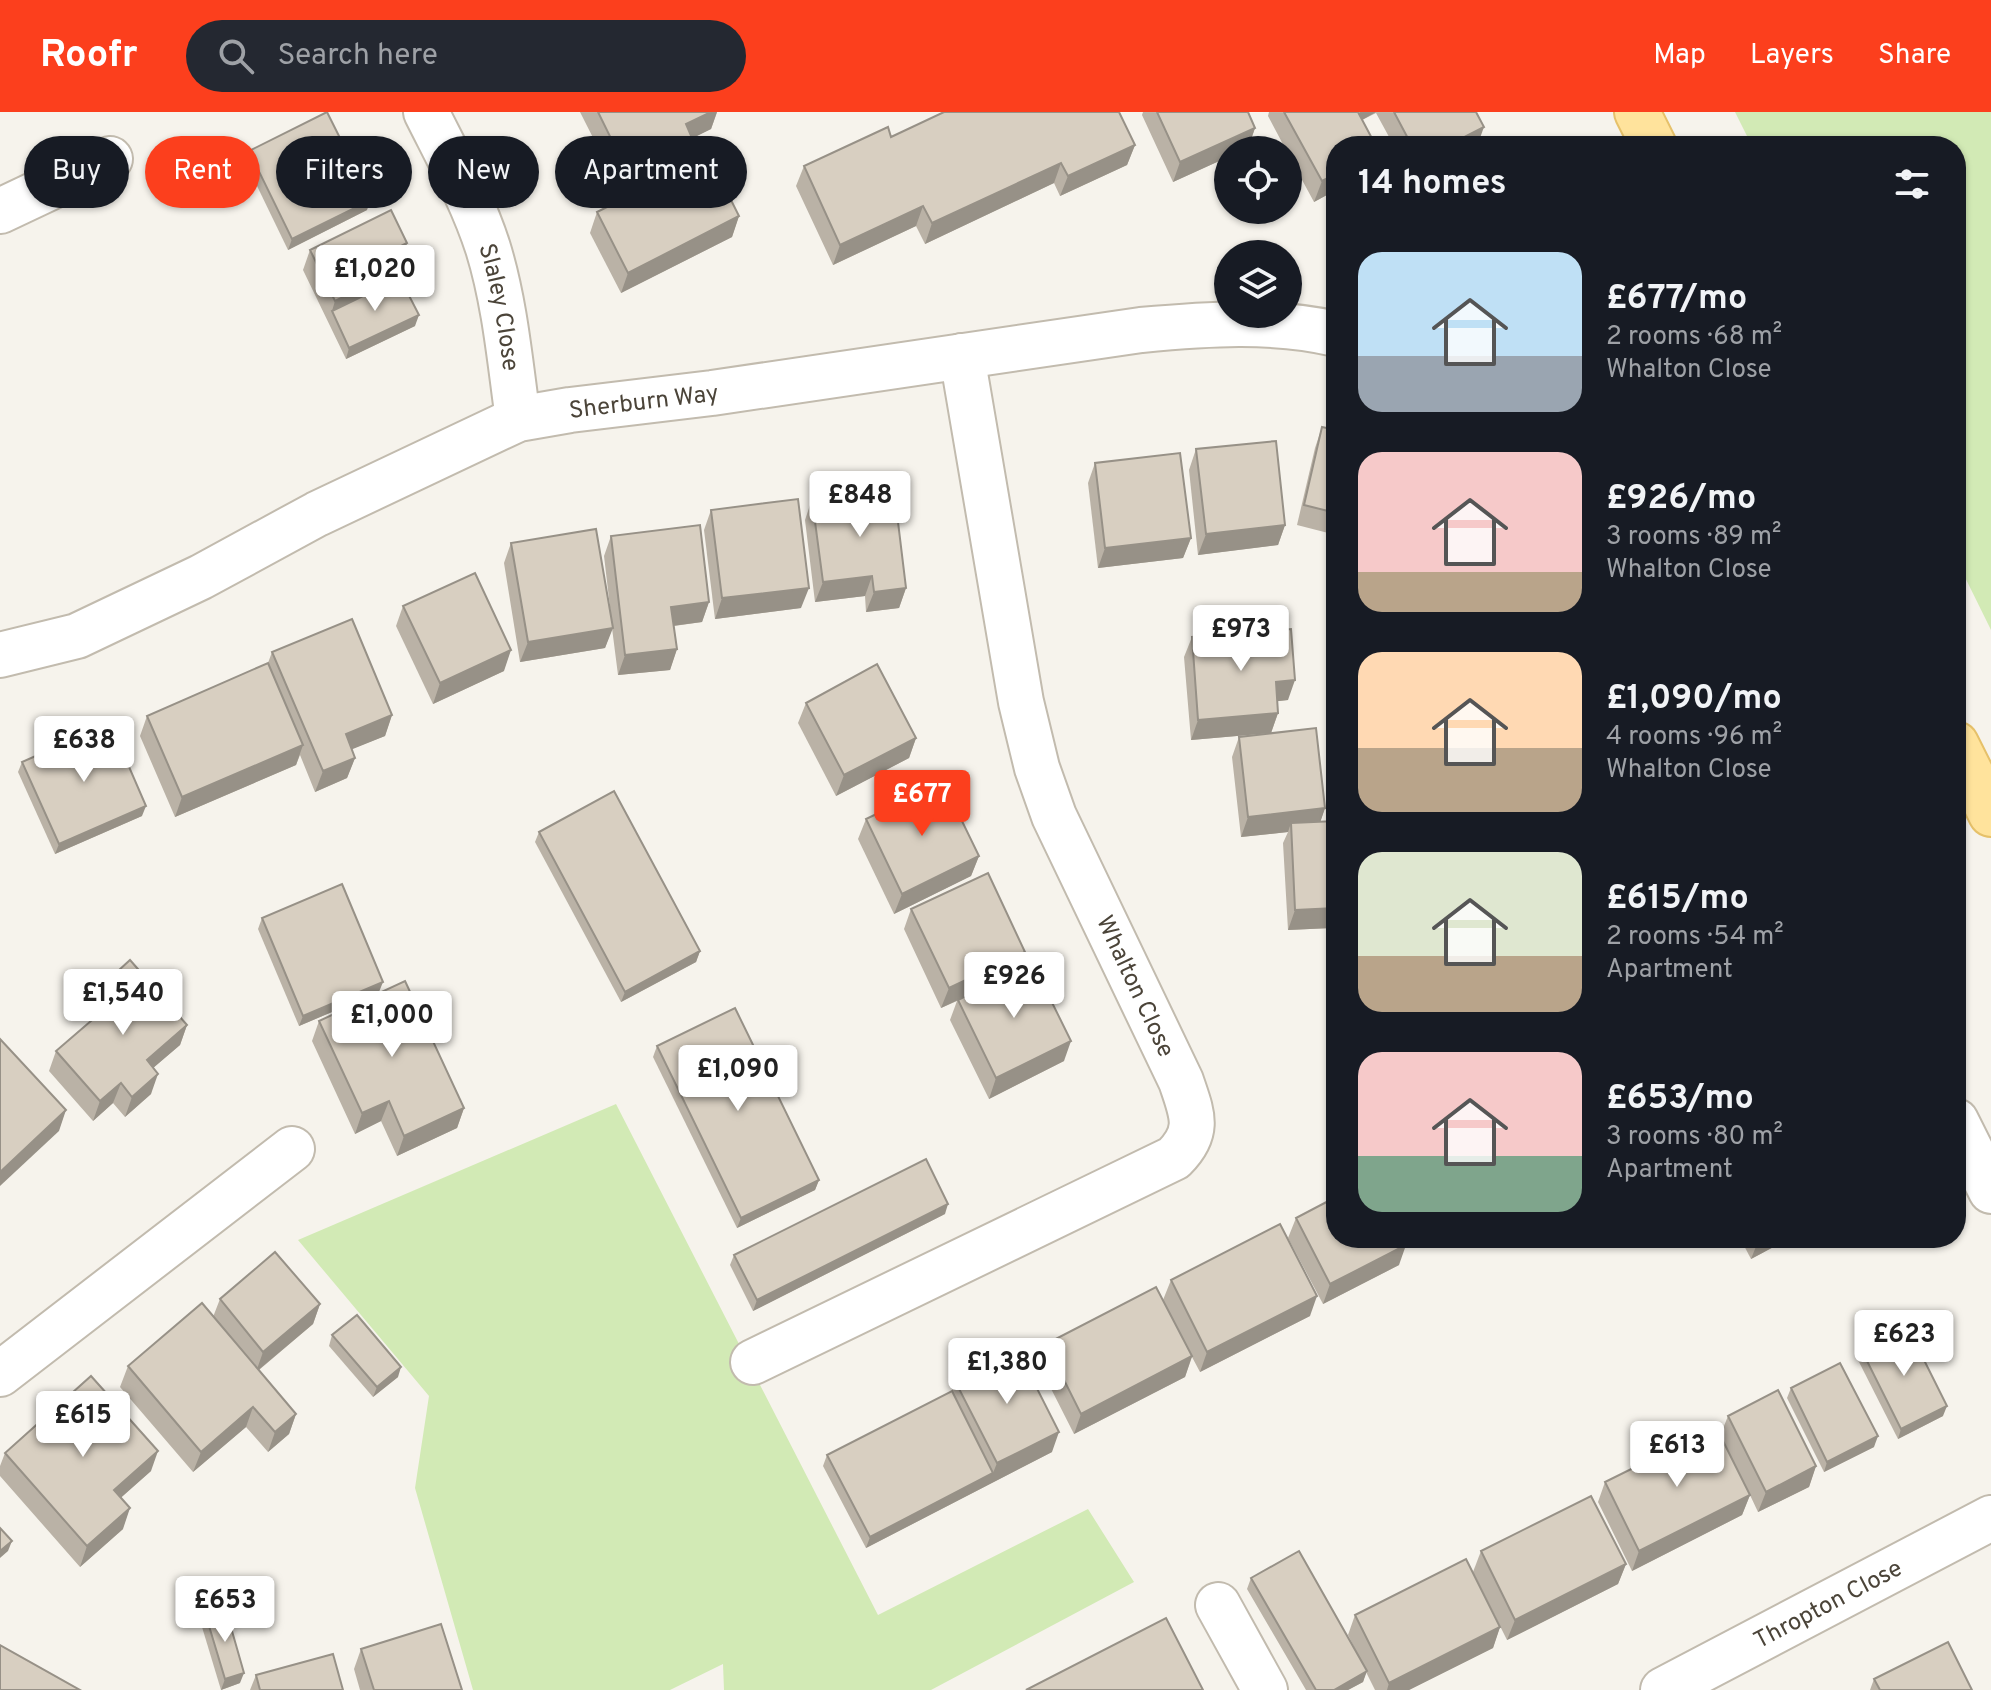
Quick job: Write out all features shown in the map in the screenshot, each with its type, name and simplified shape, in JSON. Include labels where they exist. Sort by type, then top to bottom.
[{"type":"main road","points":[[1637,112],[1649,136]]},
{"type":"main road","points":[[1966,764],[1991,814]]},
{"type":"street","name":"Slaley Close","points":[[426,112],[467,194],[487,247],[502,302],[518,419]]},
{"type":"street","points":[[0,211],[24,200]]},
{"type":"street","name":"Sherburn Way","points":[[0,655],[77,636],[201,577],[317,514],[518,419],[1141,330],[1203,324],[1263,325],[1326,333]]},
{"type":"street","name":"Whalton Close","points":[[753,1362],[1174,1158],[1186,1146],[1193,1128],[1190,1106],[1181,1081],[1054,816],[1037,768],[1021,702],[962,356]]},
{"type":"street","points":[[1966,1141],[1991,1191]]},
{"type":"street","points":[[0,1374],[292,1149]]},
{"type":"street","name":"Thropton Close","points":[[1663,1690],[1991,1518]]},
{"type":"street","points":[[1218,1605],[1265,1690]]},
{"type":"green space","points":[[1735,112],[1991,112],[1991,630],[1966,579],[1966,136],[1747,136]]},
{"type":"green space","points":[[616,1104],[878,1615],[1088,1509],[1134,1582],[931,1690],[724,1690],[723,1664],[670,1690],[473,1690],[415,1488],[429,1396],[298,1240]]},
{"type":"building","points":[[327,112],[339,136],[279,136]]},
{"type":"building","points":[[598,112],[711,112],[686,124],[691,136],[610,136]]},
{"type":"building","points":[[944,112],[1119,112],[1135,145],[1068,176],[1061,163],[932,223],[923,206],[840,245],[804,166],[888,127],[891,137]]},
{"type":"building","points":[[1157,112],[1248,112],[1255,128],[1237,136],[1214,136],[1214,147],[1180,162]]},
{"type":"building","points":[[1284,112],[1358,112],[1371,136],[1326,136],[1326,179],[1322,181],[1302,145],[1302,136],[1297,136]]},
{"type":"building","points":[[1394,112],[1476,112],[1484,127],[1466,136],[1407,136]]},
{"type":"building","points":[[276,138],[276,206],[260,174],[260,146]]},
{"type":"building","points":[[277,208],[355,208],[292,239]]},
{"type":"building","points":[[605,208],[735,208],[739,216],[628,273],[597,212]]},
{"type":"building","points":[[391,210],[407,243],[395,249],[404,268],[335,301],[310,250]]},
{"type":"building","points":[[400,278],[419,315],[349,348],[332,311]]},
{"type":"building","points":[[1322,427],[1326,428],[1326,510],[1304,505]]},
{"type":"building","points":[[1276,441],[1285,525],[1206,534],[1196,449]]},
{"type":"building","points":[[1180,453],[1191,538],[1105,548],[1095,463]]},
{"type":"building","points":[[894,489],[906,588],[874,592],[872,576],[823,582],[812,499]]},
{"type":"building","points":[[798,499],[809,588],[722,598],[711,510]]},
{"type":"building","points":[[700,525],[709,602],[671,607],[677,649],[625,655],[611,536]]},
{"type":"building","points":[[596,529],[613,628],[528,642],[511,543]]},
{"type":"building","points":[[475,573],[511,650],[440,683],[403,606]]},
{"type":"building","points":[[352,619],[392,715],[346,734],[355,758],[323,771],[272,652]]},
{"type":"building","points":[[1291,629],[1295,680],[1276,682],[1278,713],[1198,720],[1192,637]]},
{"type":"building","points":[[268,663],[303,745],[182,797],[147,716]]},
{"type":"building","points":[[877,664],[916,738],[844,775],[806,703]]},
{"type":"building","points":[[110,723],[146,806],[59,844],[22,762]]},
{"type":"building","points":[[1316,728],[1325,808],[1248,817],[1239,737]]},
{"type":"building","points":[[943,782],[979,856],[902,894],[866,819]]},
{"type":"building","points":[[614,791],[700,951],[625,992],[539,832]]},
{"type":"building","points":[[1326,821],[1326,908],[1295,910],[1291,823]]},
{"type":"building","points":[[988,873],[1025,952],[949,988],[911,909]]},
{"type":"building","points":[[342,884],[383,982],[303,1016],[262,918]]},
{"type":"building","points":[[130,960],[187,1025],[147,1060],[158,1074],[132,1097],[121,1083],[100,1101],[56,1051],[120,996],[107,981]]},
{"type":"building","points":[[1032,962],[1071,1041],[996,1078],[958,1000]]},
{"type":"building","points":[[405,981],[464,1108],[404,1136],[389,1101],[362,1113],[319,1021]]},
{"type":"building","points":[[735,1008],[819,1180],[741,1218],[657,1046]]},
{"type":"building","points":[[0,1039],[66,1110],[0,1172]]},
{"type":"building","points":[[926,1159],[948,1204],[757,1300],[734,1255]]},
{"type":"building","points":[[1326,1202],[1326,1248],[1400,1248],[1330,1284],[1296,1218]]},
{"type":"building","points":[[1280,1224],[1317,1296],[1207,1352],[1171,1280]]},
{"type":"building","points":[[275,1252],[320,1304],[263,1352],[220,1299]]},
{"type":"building","points":[[1156,1287],[1192,1356],[1081,1414],[1046,1344]]},
{"type":"building","points":[[202,1303],[296,1414],[275,1432],[253,1407],[201,1452],[128,1366]]},
{"type":"building","points":[[357,1315],[401,1367],[377,1387],[332,1335]]},
{"type":"building","points":[[1907,1326],[1947,1406],[1901,1429],[1861,1349]]},
{"type":"building","points":[[1017,1349],[1059,1432],[997,1463],[955,1381]]},
{"type":"building","points":[[1840,1363],[1878,1436],[1827,1462],[1791,1388]]},
{"type":"building","points":[[91,1376],[158,1451],[114,1490],[130,1508],[87,1546],[5,1453]]},
{"type":"building","points":[[1778,1390],[1816,1466],[1766,1492],[1728,1416]]},
{"type":"building","points":[[952,1391],[993,1473],[870,1537],[827,1455]]},
{"type":"building","points":[[1716,1427],[1750,1495],[1639,1551],[1605,1482]]},
{"type":"building","points":[[1591,1496],[1626,1564],[1515,1620],[1481,1551]]},
{"type":"building","points":[[0,1528],[12,1541],[0,1551]]},
{"type":"building","points":[[1299,1551],[1367,1671],[1334,1690],[1316,1690],[1251,1578]]},
{"type":"building","points":[[1466,1559],[1500,1627],[1389,1683],[1355,1615]]},
{"type":"building","points":[[226,1610],[244,1673],[225,1679],[206,1616]]},
{"type":"building","points":[[1166,1618],[1203,1690],[1026,1690]]},
{"type":"building","points":[[441,1624],[462,1690],[374,1690],[361,1649]]},
{"type":"building","points":[[1948,1642],[1972,1690],[1880,1690],[1874,1679]]},
{"type":"building","points":[[0,1645],[80,1690],[0,1690]]},
{"type":"building","points":[[333,1654],[343,1690],[260,1690],[256,1675]]}]
